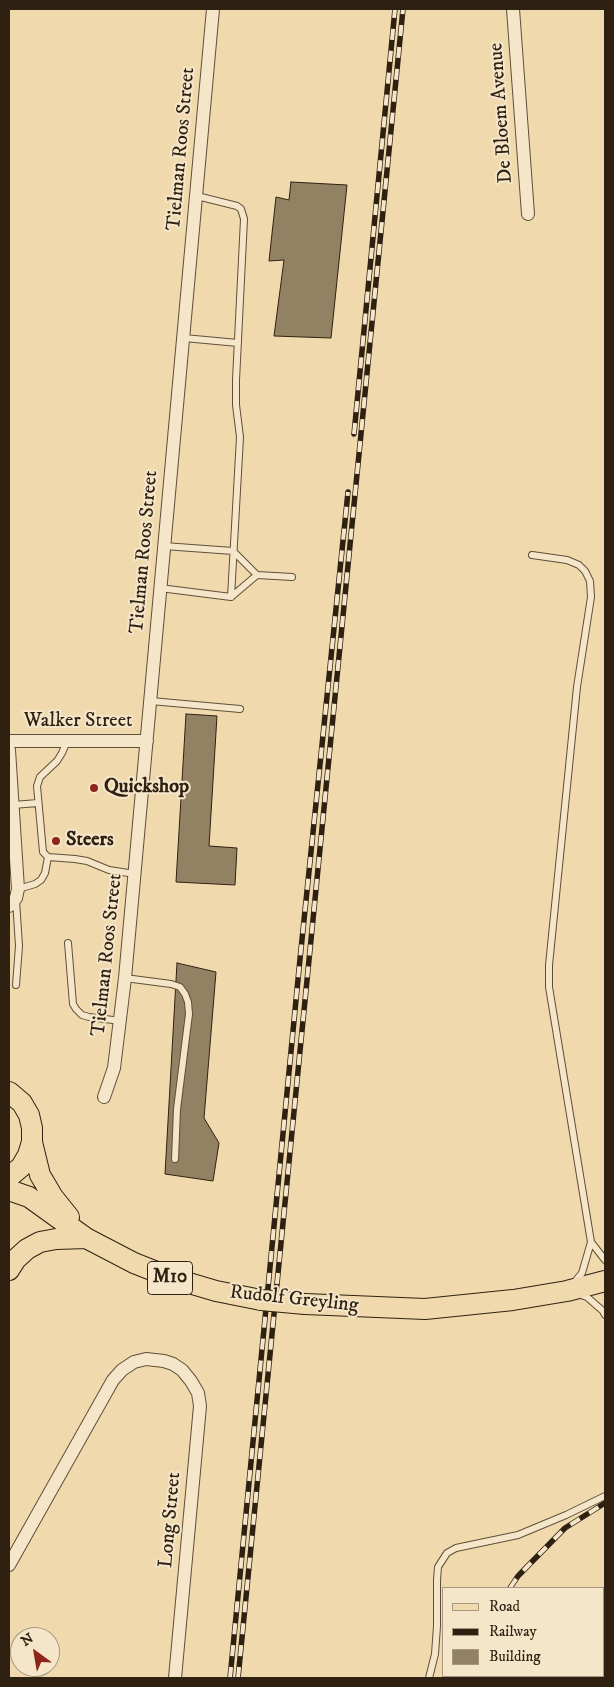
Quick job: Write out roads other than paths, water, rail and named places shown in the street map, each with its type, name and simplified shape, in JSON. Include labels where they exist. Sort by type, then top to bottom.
[{"type":"main road","name":"Rudolf Greyling","points":[[10,1091],[22,1103],[29,1115],[32,1128],[32,1142],[40,1175],[53,1197],[86,1238]]},
{"type":"main road","points":[[12,1186],[28,1155],[32,1142]]},
{"type":"main road","name":"Rudolf Greyling","points":[[12,1186],[86,1238],[134,1264],[216,1291],[261,1300],[305,1304],[425,1309],[474,1305],[567,1291]]},
{"type":"main road","points":[[9,1270],[21,1254],[40,1242],[56,1239],[86,1238]]},
{"type":"main road","name":"M10","points":[[567,1291],[605,1281]]},
{"type":"street","name":"Tielman Roos Street","points":[[104,1098],[114,1068],[121,1021],[213,9]]},
{"type":"street","name":"De Bloem Avenue","points":[[514,9],[528,214]]},
{"type":"street","name":"Walker Street","points":[[9,741],[147,741]]},
{"type":"street","points":[[9,750],[13,805],[14,898]]},
{"type":"street","name":"Long Street","points":[[9,1565],[113,1380],[122,1370],[134,1362],[146,1359],[164,1361],[182,1370],[191,1380],[198,1393],[200,1406],[175,1678]]},
{"type":"lane","points":[[197,196],[237,206],[243,213],[236,405],[240,437],[231,597]]},
{"type":"lane","points":[[184,338],[238,343]]},
{"type":"lane","points":[[164,546],[233,551],[257,575],[292,577]]},
{"type":"lane","points":[[532,555],[568,560],[579,565],[585,571],[590,581],[590,610],[576,705],[550,965],[550,987],[591,1242],[582,1273],[567,1291],[587,1297],[604,1311],[605,1315]]},
{"type":"lane","points":[[160,588],[231,597],[257,575]]},
{"type":"lane","points":[[151,702],[240,709]]},
{"type":"lane","points":[[67,741],[57,761],[40,777],[37,786],[43,852],[48,857],[87,861],[109,870],[135,874]]},
{"type":"lane","points":[[13,805],[38,803]]},
{"type":"lane","points":[[16,985],[19,946],[14,898],[41,880],[45,873],[48,857]]},
{"type":"lane","points":[[68,943],[73,1004],[76,1009],[82,1015],[89,1017],[121,1021]]},
{"type":"lane","points":[[125,978],[171,984],[180,987],[188,1002],[189,1014],[177,1109],[175,1159]]},
{"type":"lane","points":[[591,1242],[605,1260]]},
{"type":"lane","points":[[429,1678],[435,1654],[436,1580],[438,1567],[447,1553],[456,1548],[518,1535],[605,1496]]},
{"type":"railway","points":[[354,434],[395,9]]},
{"type":"railway","points":[[238,1678],[403,9]]},
{"type":"railway","points":[[230,1678],[300,959],[348,492]]},
{"type":"railway","points":[[511,1587],[518,1576],[565,1528],[605,1503]]},
{"type":"place","name":"Quickshop","points":[[94,788]]},
{"type":"place","name":"Steers","points":[[56,841]]}]
